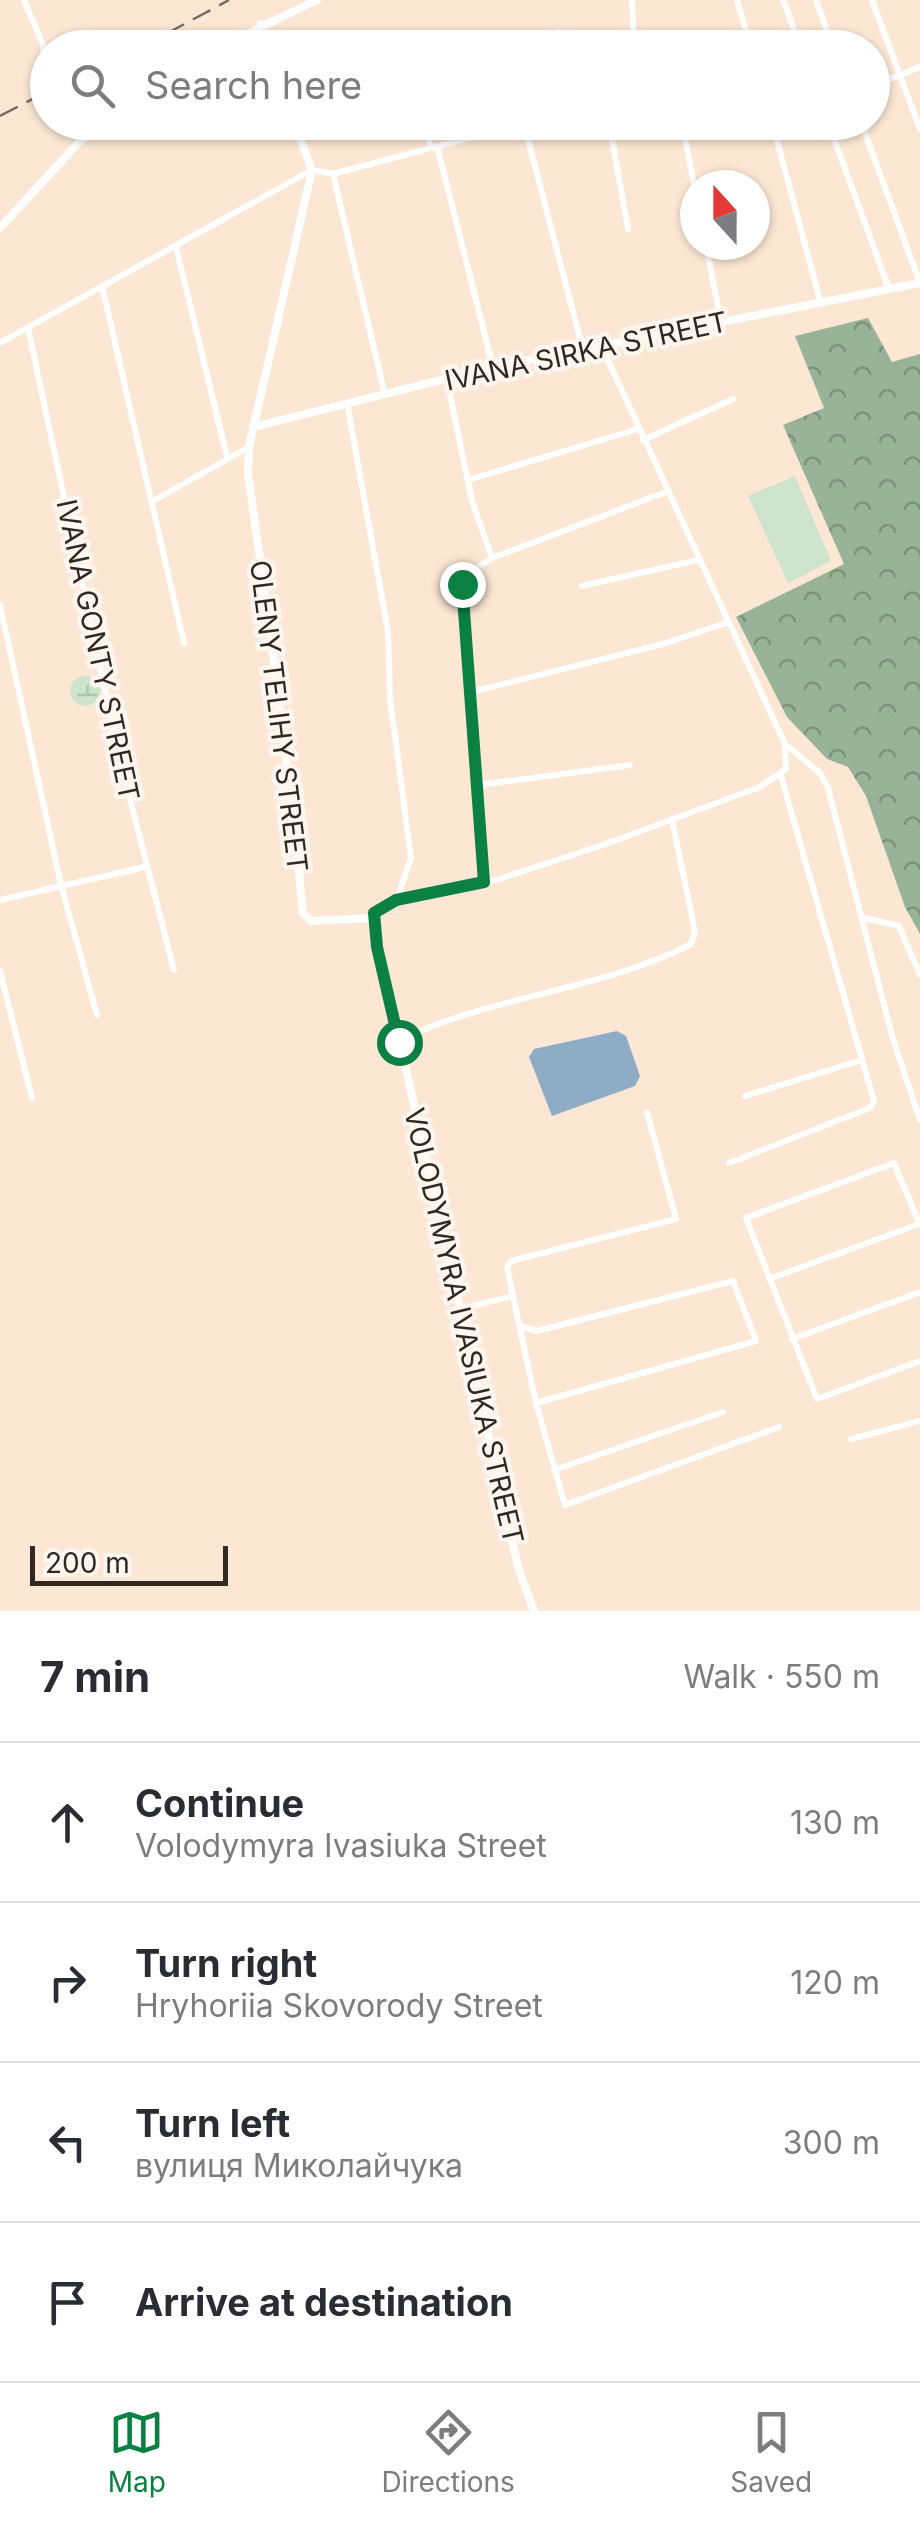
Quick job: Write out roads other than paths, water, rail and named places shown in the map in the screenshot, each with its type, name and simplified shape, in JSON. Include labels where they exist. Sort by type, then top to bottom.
[{"type":"street","points":[[24,0],[36,30]]},
{"type":"street","points":[[250,30],[317,0]]},
{"type":"street","points":[[632,0],[633,30]]},
{"type":"street","points":[[737,0],[746,30]]},
{"type":"street","points":[[783,0],[794,30]]},
{"type":"street","points":[[816,0],[827,30]]},
{"type":"street","points":[[872,0],[883,30]]},
{"type":"street","points":[[259,25],[261,30]]},
{"type":"street","points":[[890,48],[920,129]]},
{"type":"street","points":[[890,79],[920,67]]},
{"type":"street","points":[[153,501],[249,447],[312,170],[301,140]]},
{"type":"street","points":[[431,140],[493,367]]},
{"type":"street","points":[[0,343],[312,170],[333,174],[461,140]]},
{"type":"street","points":[[530,140],[582,350]]},
{"type":"street","points":[[613,140],[628,229]]},
{"type":"street","points":[[685,140],[691,170]]},
{"type":"street","points":[[777,140],[820,300]]},
{"type":"street","points":[[835,140],[890,289]]},
{"type":"street","points":[[868,140],[920,283]]},
{"type":"street","points":[[0,228],[80,141]]},
{"type":"street","points":[[333,174],[384,394]]},
{"type":"street","points":[[176,247],[227,458]]},
{"type":"street","points":[[709,260],[721,322]]},
{"type":"street","name":"IVANA SIRKA STREET","points":[[254,427],[493,367],[920,283]]},
{"type":"street","points":[[102,286],[184,644]]},
{"type":"street","name":"IVANA GONTY STREET","points":[[28,328],[146,867],[174,970]]},
{"type":"street","points":[[372,920],[396,900],[532,870],[672,822],[781,776],[786,769],[785,744],[602,347]]},
{"type":"street","points":[[447,380],[468,480],[492,558]]},
{"type":"street","points":[[643,440],[733,399]]},
{"type":"street","points":[[347,403],[388,631],[390,698],[411,858],[396,900]]},
{"type":"street","points":[[468,480],[638,429]]},
{"type":"street","name":"OLENY TELIHY STREET","points":[[249,447],[248,474],[276,654],[282,745],[303,913],[311,921],[372,920]]},
{"type":"street","points":[[484,882],[464,576],[492,558],[666,492]]},
{"type":"street","points":[[582,586],[699,561]]},
{"type":"street","points":[[0,604],[61,885],[97,1015]]},
{"type":"street","points":[[470,692],[663,644],[726,622]]},
{"type":"street","points":[[785,744],[820,773],[828,788],[865,918],[892,1038],[920,1120]]},
{"type":"street","points":[[479,785],[630,765]]},
{"type":"street","points":[[730,1164],[870,1108],[874,1101],[781,776]]},
{"type":"street","points":[[399,1042],[431,1025],[487,1012],[691,944],[695,932],[672,822]]},
{"type":"street","points":[[0,900],[146,867]]},
{"type":"street","points":[[865,918],[899,926],[920,975]]},
{"type":"street","name":"VOLODYMYRA IVASIUKA STREET","points":[[372,920],[518,1567],[534,1611]]},
{"type":"street","points":[[0,971],[32,1098]]},
{"type":"street","points":[[745,1096],[862,1060]]},
{"type":"street","points":[[648,1112],[676,1219],[511,1261],[506,1272],[536,1403],[567,1505],[779,1428]]},
{"type":"street","points":[[768,1278],[920,1224],[894,1163],[748,1215],[746,1221],[768,1278],[792,1339],[812,1392],[821,1400],[920,1361]]},
{"type":"street","points":[[520,1326],[537,1331],[734,1282],[757,1336],[753,1343],[536,1403]]},
{"type":"street","points":[[792,1339],[920,1292]]},
{"type":"street","points":[[460,1309],[513,1296]]},
{"type":"street","points":[[554,1470],[723,1412]]},
{"type":"street","points":[[851,1439],[920,1421]]},
{"type":"water","points":[[617,1031],[626,1036],[640,1076],[635,1086],[552,1116],[529,1057],[534,1049]]},
{"type":"railway","points":[[173,30],[229,0]]},
{"type":"railway","points":[[0,116],[30,100]]}]
